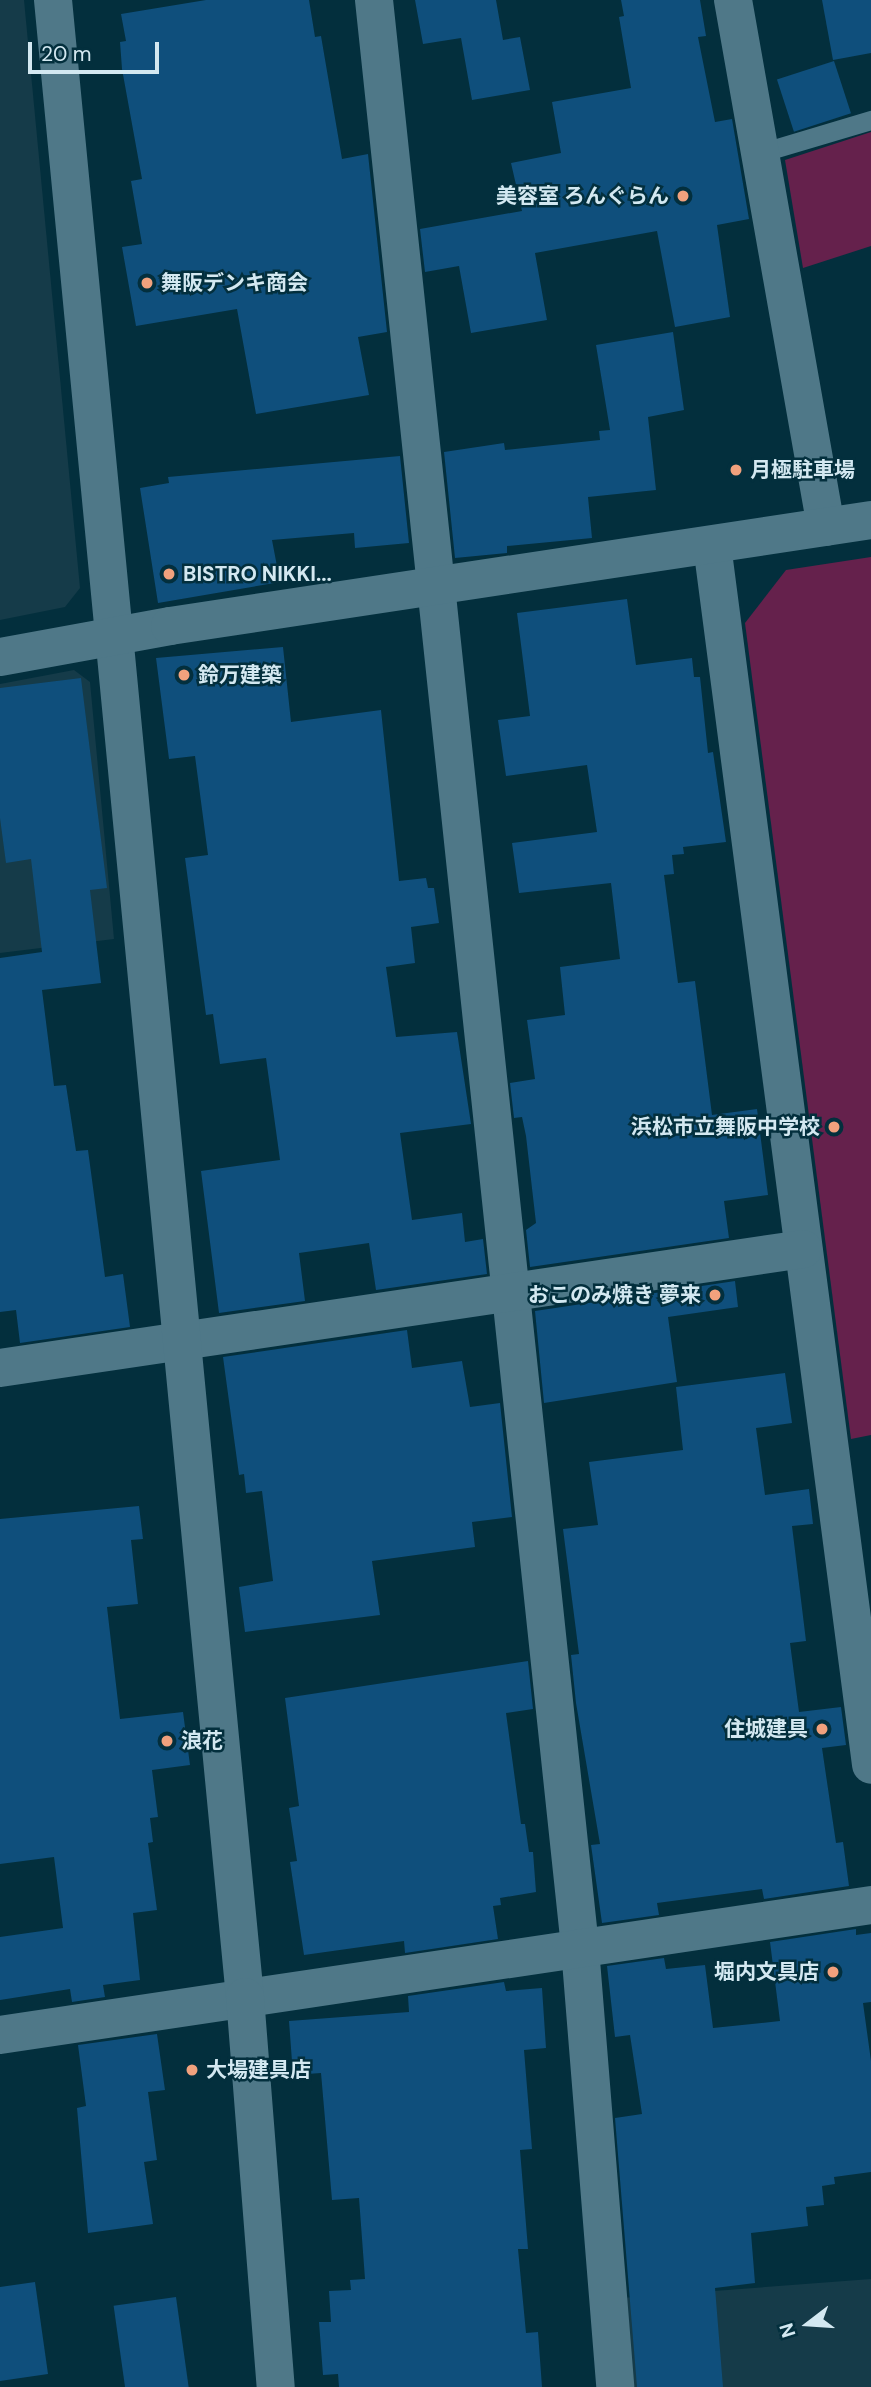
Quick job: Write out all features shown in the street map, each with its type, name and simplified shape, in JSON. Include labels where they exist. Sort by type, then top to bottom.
[{"type":"street","points":[[53,0],[245,1997],[276,2387]]},
{"type":"street","points":[[374,0],[580,1948],[615,2387]]},
{"type":"street","points":[[733,0],[826,527]]},
{"type":"street","points":[[0,657],[114,635],[871,520]]},
{"type":"street","points":[[712,545],[871,1765]]},
{"type":"street","points":[[0,1368],[803,1249]]},
{"type":"street","points":[[0,2035],[871,1905]]},
{"type":"lane","points":[[760,153],[871,120]]},
{"type":"shaded area","points":[[0,0],[24,0],[80,588],[65,607],[0,620]]},
{"type":"shaded area","points":[[871,132],[871,246],[803,268],[785,160]]},
{"type":"shaded area","name":"浜松市立舞阪中学校","points":[[871,557],[871,1435],[851,1439],[745,623],[786,570]]},
{"type":"shaded area","points":[[74,670],[90,682],[114,939],[0,953],[0,684]]},
{"type":"shaded area","points":[[871,2279],[871,2387],[628,2387],[621,2298]]},
{"type":"building","points":[[206,0],[309,0],[315,37],[321,36],[342,159],[368,154],[387,332],[358,337],[369,395],[256,414],[237,309],[136,326],[122,247],[142,244],[131,181],[142,179],[122,69],[120,42],[126,41],[121,14]]},
{"type":"building","points":[[415,0],[496,0],[503,40],[520,37],[530,90],[472,100],[461,38],[423,44]]},
{"type":"building","points":[[621,0],[700,0],[706,36],[698,37],[715,122],[732,119],[749,219],[717,225],[730,317],[675,327],[657,231],[535,253],[547,320],[471,333],[459,266],[425,272],[420,229],[522,211],[511,163],[561,153],[552,102],[631,88],[619,17],[624,16]]},
{"type":"building","points":[[822,0],[871,0],[871,53],[833,60]]},
{"type":"building","points":[[834,61],[851,113],[794,132],[777,80]]},
{"type":"building","points":[[673,332],[684,410],[648,417],[656,490],[588,497],[592,538],[507,546],[507,553],[455,558],[444,452],[504,443],[505,450],[600,440],[599,431],[610,430],[596,345]]},
{"type":"building","points":[[400,456],[409,543],[355,548],[354,533],[272,540],[280,582],[158,603],[140,488],[169,483],[168,477]]},
{"type":"building","points":[[627,599],[636,665],[692,658],[694,677],[700,677],[708,753],[713,752],[726,842],[683,847],[684,854],[672,855],[674,874],[664,875],[678,983],[695,981],[712,1115],[757,1109],[768,1195],[724,1201],[729,1238],[530,1267],[526,1230],[536,1223],[526,1136],[522,1117],[514,1118],[510,1083],[535,1079],[527,1020],[565,1015],[560,967],[620,959],[611,883],[519,893],[512,843],[597,832],[587,765],[506,776],[498,720],[530,716],[517,613]]},
{"type":"building","points":[[283,647],[291,722],[381,710],[399,881],[426,878],[428,888],[434,888],[439,923],[411,927],[415,963],[386,967],[396,1037],[457,1032],[471,1124],[400,1133],[412,1220],[462,1213],[465,1242],[483,1239],[487,1274],[376,1290],[369,1243],[299,1253],[305,1301],[219,1313],[201,1171],[280,1160],[266,1058],[220,1064],[213,1014],[206,1015],[185,858],[208,855],[195,756],[169,759],[156,658]]},
{"type":"building","points":[[81,678],[107,888],[90,890],[101,983],[42,990],[54,1086],[66,1085],[76,1151],[88,1150],[105,1277],[123,1274],[130,1327],[20,1343],[16,1310],[0,1312],[0,958],[42,952],[31,859],[6,863],[0,818],[0,688]]},
{"type":"building","points":[[735,1281],[738,1307],[668,1317],[677,1382],[544,1403],[535,1311]]},
{"type":"building","points":[[407,1330],[412,1368],[462,1361],[470,1407],[500,1403],[512,1517],[472,1522],[475,1547],[372,1561],[380,1615],[245,1632],[239,1587],[273,1581],[262,1491],[246,1493],[244,1474],[239,1475],[223,1357]]},
{"type":"building","points":[[785,1373],[792,1423],[756,1428],[765,1495],[809,1489],[813,1524],[792,1526],[806,1641],[790,1643],[799,1712],[841,1707],[846,1745],[822,1748],[836,1843],[843,1842],[849,1886],[764,1899],[762,1889],[657,1903],[659,1915],[602,1923],[591,1845],[600,1844],[576,1703],[571,1655],[579,1654],[563,1529],[598,1525],[589,1462],[683,1450],[676,1387]]},
{"type":"building","points":[[139,1506],[143,1539],[131,1540],[138,1604],[107,1607],[120,1719],[183,1712],[190,1765],[152,1770],[158,1817],[150,1818],[153,1842],[148,1843],[157,1910],[133,1913],[140,1980],[103,1985],[105,1997],[72,2002],[70,1989],[0,2000],[0,1937],[63,1928],[54,1857],[0,1864],[0,1519]]},
{"type":"building","points":[[528,1661],[533,1709],[506,1713],[521,1824],[525,1824],[529,1852],[533,1852],[536,1892],[500,1898],[501,1905],[493,1906],[498,1939],[405,1953],[404,1941],[304,1955],[290,1862],[297,1861],[289,1808],[299,1806],[285,1698]]},
{"type":"building","points":[[856,1929],[856,1935],[871,1933],[871,2002],[863,2003],[871,2061],[871,2172],[834,2177],[835,2184],[822,2186],[824,2205],[806,2207],[808,2226],[751,2233],[755,2283],[715,2288],[723,2387],[637,2387],[615,2118],[642,2114],[630,2035],[615,2037],[607,1966],[664,1958],[666,1969],[705,1965],[713,2028],[780,2021],[770,1942]]},
{"type":"building","points":[[504,1982],[506,1991],[542,1988],[546,2048],[524,2050],[532,2149],[520,2150],[528,2249],[518,2249],[526,2333],[538,2332],[542,2387],[339,2387],[338,2374],[323,2375],[319,2322],[331,2322],[329,2291],[351,2290],[350,2280],[365,2279],[359,2198],[332,2200],[321,2073],[293,2075],[289,2021],[409,2012],[408,1996]]},
{"type":"building","points":[[157,2034],[165,2090],[148,2092],[157,2160],[144,2162],[153,2224],[88,2233],[77,2108],[86,2106],[78,2045]]},
{"type":"building","points":[[35,2282],[48,2374],[0,2381],[0,2287]]},
{"type":"building","points":[[176,2297],[189,2387],[125,2387],[114,2306]]},
{"type":"place","name":"美容室 ろんぐらん","points":[[683,196]]},
{"type":"place","name":"舞阪デンキ商会","points":[[147,283]]},
{"type":"place","name":"月極駐車場","points":[[736,470]]},
{"type":"place","name":"BISTRO NIKKI...","points":[[169,574]]},
{"type":"place","name":"鈴万建築","points":[[184,675]]},
{"type":"place","name":"浜松市立舞阪中学校","points":[[834,1127]]},
{"type":"place","name":"おこのみ焼き 夢来","points":[[715,1295]]},
{"type":"place","name":"住城建具","points":[[822,1729]]},
{"type":"place","name":"浪花","points":[[167,1741]]},
{"type":"place","name":"堀内文具店","points":[[833,1972]]},
{"type":"place","name":"大場建具店","points":[[192,2070]]}]
